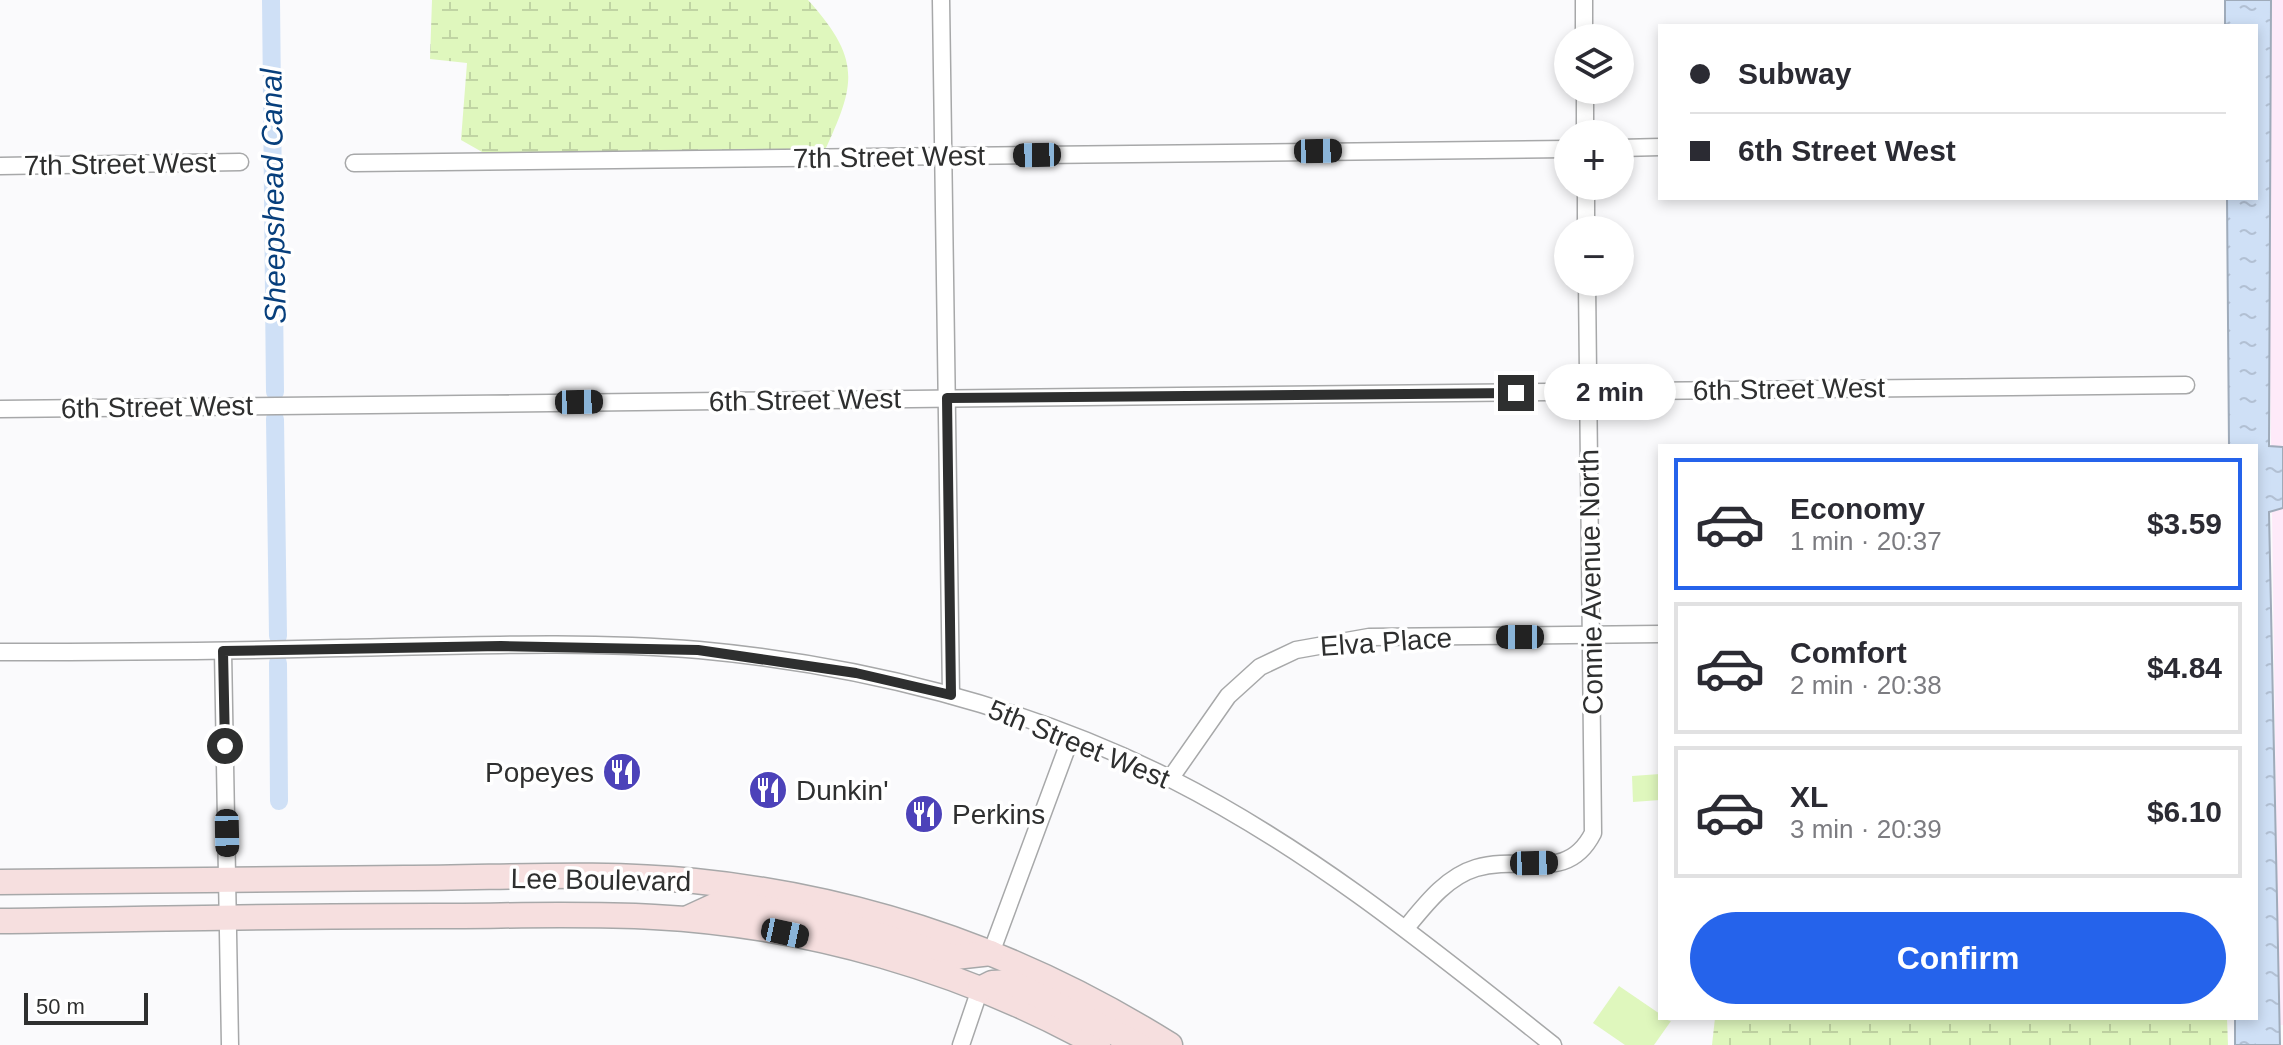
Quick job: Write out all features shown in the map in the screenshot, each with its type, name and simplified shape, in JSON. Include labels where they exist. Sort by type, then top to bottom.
[{"type":"main road","name":"Lee Boulevard","points":[[0,882],[630,877],[694,881],[842,905],[910,924],[991,953],[1078,992],[1170,1045]]},
{"type":"main road","points":[[686,919],[725,901],[830,921],[955,957],[991,953]]},
{"type":"main road","name":"Lee Boulevard","points":[[0,921],[611,916],[686,919],[761,928],[832,943],[980,989],[1098,1045]]},
{"type":"main road","points":[[980,989],[992,983],[1011,982],[1139,1045]]},
{"type":"street","points":[[941,0],[951,695]]},
{"type":"street","points":[[1584,0],[1584,24]]},
{"type":"street","points":[[1634,148],[1658,147]]},
{"type":"street","name":"7th Street West","points":[[354,163],[1554,149]]},
{"type":"street","name":"7th Street West","points":[[0,166],[240,162]]},
{"type":"street","name":"Connie Avenue North","points":[[1406,928],[1454,878],[1476,868],[1503,863],[1564,863],[1583,853],[1593,833],[1587,296]]},
{"type":"street","name":"6th Street West","points":[[0,409],[2186,385]]},
{"type":"street","name":"Elva Place","points":[[1170,779],[1228,696],[1260,667],[1296,650],[1369,637],[1658,634]]},
{"type":"street","name":"5th Street West","points":[[0,652],[480,646],[698,650],[856,673],[951,695],[1071,737],[1170,779],[1302,854],[1406,928],[1553,1045]]},
{"type":"street","points":[[223,651],[230,1045]]},
{"type":"street","points":[[991,953],[1071,737]]},
{"type":"street","points":[[961,1045],[980,989]]},
{"type":"shaded area","points":[[2265,0],[2283,0],[2283,1025],[2279,1025]]},
{"type":"green space","points":[[432,0],[808,0],[839,41],[846,59],[846,94],[821,159],[498,161],[461,140],[467,63],[430,59]]},
{"type":"green space","points":[[1658,774],[1658,800],[1633,802],[1632,776]]},
{"type":"green space","points":[[1619,986],[1658,1013],[1658,1020],[1671,1021],[1654,1045],[1625,1045],[1593,1023]]},
{"type":"green space","points":[[1715,1020],[2227,1020],[2228,1045],[1712,1045]]},
{"type":"water","points":[[2225,0],[2271,0],[2269,446],[2283,447],[2283,508],[2269,512],[2280,1045],[2235,1045],[2235,1020],[2258,1020],[2258,444],[2229,444],[2227,200],[2258,200],[2258,24],[2225,24]]},
{"type":"waterway","name":"Sheepshead Canal","points":[[271,0],[275,392]]},
{"type":"waterway","name":"Sheepshead Canal","points":[[275,419],[278,636]]},
{"type":"waterway","name":"Sheepshead Canal","points":[[278,663],[279,801]]},
{"type":"place","name":"Popeyes","points":[[622,772]]},
{"type":"place","name":"Dunkin'","points":[[768,790]]},
{"type":"place","name":"Perkins","points":[[924,814]]},
{"type":"route","points":[[225,746],[223,651],[448,646],[698,650],[856,673],[951,695],[947,398],[1516,393]]}]
